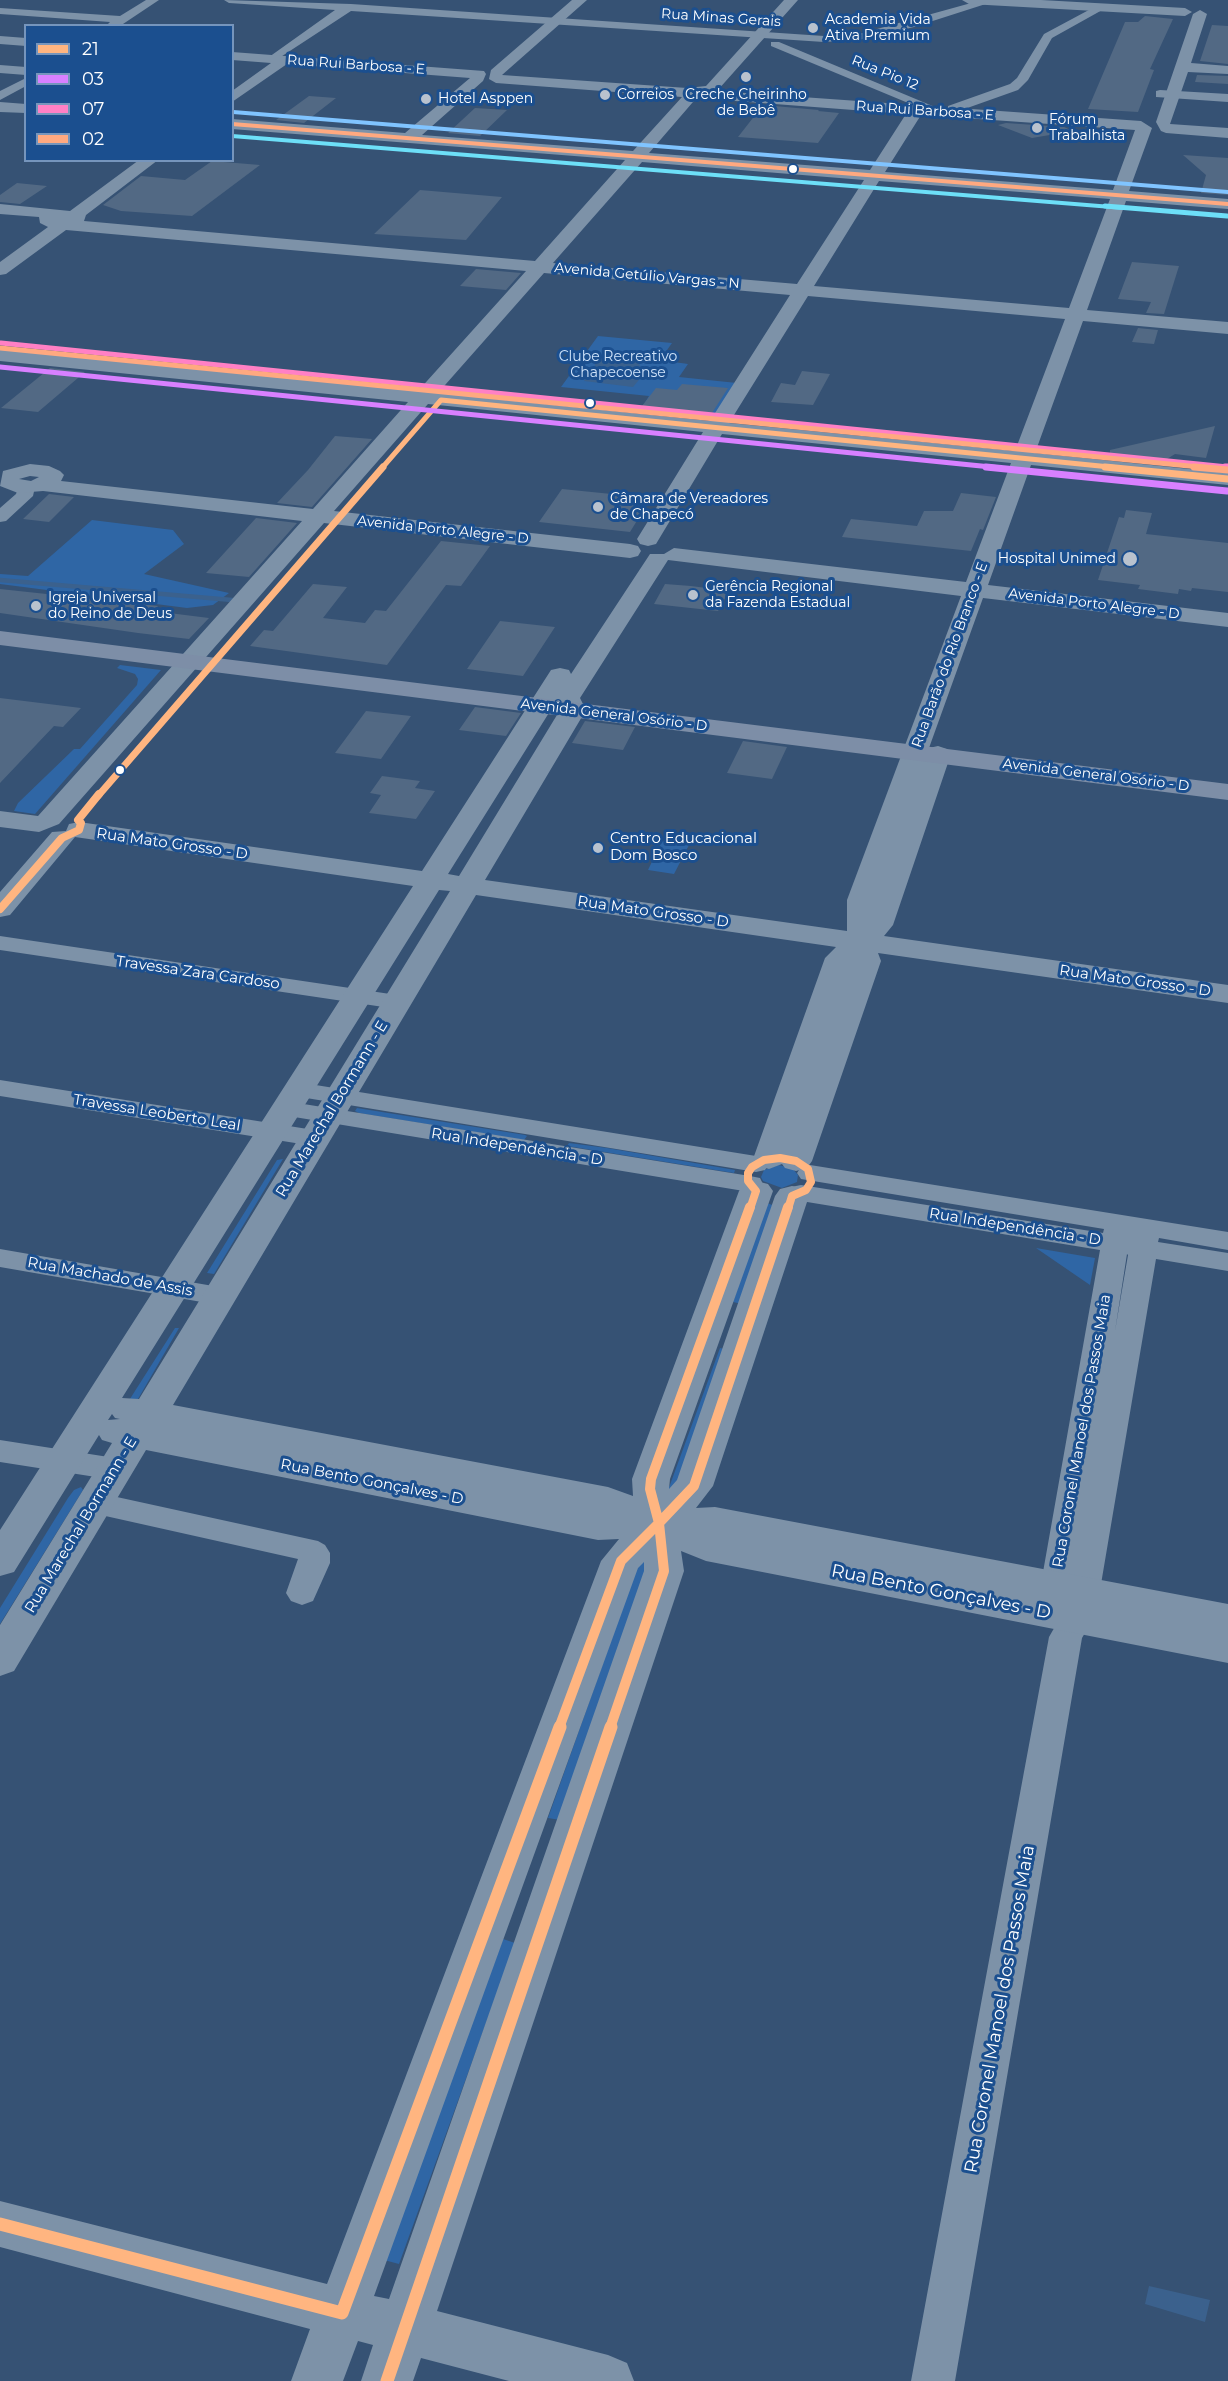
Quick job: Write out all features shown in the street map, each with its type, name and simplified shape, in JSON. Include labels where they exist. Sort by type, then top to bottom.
[{"type":"main road","name":"Avenida General Osório - D","points":[[0,627],[205,658],[557,702],[928,748],[1228,780]]},
{"type":"main road","name":"Avenida General Osório - D","points":[[0,638],[205,658]]},
{"type":"main road","name":"Avenida General Osório - D","points":[[928,748],[1228,792]]},
{"type":"street","points":[[114,24],[154,0]]},
{"type":"street","name":"Rua Minas Gerais","points":[[229,0],[354,6],[754,37],[824,39],[859,37],[914,24],[990,1]]},
{"type":"street","points":[[426,132],[548,22],[567,0]]},
{"type":"street","points":[[548,22],[580,0]]},
{"type":"street","points":[[0,909],[58,827],[130,744],[644,156],[754,37],[776,8],[791,0]]},
{"type":"street","points":[[969,0],[1100,7],[1197,9]]},
{"type":"street","points":[[1028,0],[1197,9]]},
{"type":"street","points":[[234,96],[277,61],[354,6]]},
{"type":"street","points":[[952,109],[1014,87],[1022,80],[1048,36],[1100,7]]},
{"type":"street","points":[[1167,94],[1184,67],[1197,9]]},
{"type":"street","points":[[1167,94],[1197,9]]},
{"type":"street","points":[[0,11],[122,19]]},
{"type":"street","name":"Rua Pio 12","points":[[754,37],[771,42],[853,79],[892,100],[882,104]]},
{"type":"street","points":[[0,40],[24,42]]},
{"type":"street","name":"Rua Rui Barbosa - E","points":[[234,58],[882,104],[919,116],[952,109],[1228,131]]},
{"type":"street","points":[[234,87],[277,61]]},
{"type":"street","points":[[1184,67],[1228,70]]},
{"type":"street","points":[[0,69],[24,72]]},
{"type":"street","points":[[2,95],[24,74]]},
{"type":"street","name":"Rua Pio 12","points":[[853,79],[919,116]]},
{"type":"street","points":[[2,95],[24,82]]},
{"type":"street","name":"Rua Rui Barbosa - E","points":[[702,92],[919,116],[974,114],[1154,125]]},
{"type":"street","points":[[1167,94],[1228,98]]},
{"type":"street","name":"Rua Barão do Rio Branco - E","points":[[861,942],[879,925],[892,850],[1032,454],[1129,190],[1167,94]]},
{"type":"street","points":[[2,95],[24,105]]},
{"type":"street","name":"Rua Marechal Bormann - E","points":[[0,1660],[525,790],[557,702],[579,663],[655,549],[723,430],[919,116]]},
{"type":"street","points":[[234,121],[426,132],[644,156]]},
{"type":"street","points":[[234,121],[644,156],[1228,197]]},
{"type":"street","points":[[0,270],[131,162]]},
{"type":"street","points":[[0,258],[147,162]]},
{"type":"street","points":[[1129,190],[1228,204]]},
{"type":"street","name":"Avenida Getúlio Vargas - N","points":[[0,209],[62,219],[1086,310],[1228,328]]},
{"type":"street","name":"Avenida Getúlio Vargas - N","points":[[0,218],[62,219]]},
{"type":"street","name":"Avenida Getúlio Vargas - N","points":[[1086,310],[1228,317]]},
{"type":"street","points":[[0,348],[436,394],[723,430],[1228,470]]},
{"type":"street","points":[[0,355],[436,394]]},
{"type":"street","points":[[1032,454],[1228,479]]},
{"type":"street","points":[[0,517],[24,496],[17,480]]},
{"type":"street","name":"Avenida Porto Alegre - D","points":[[17,480],[986,586],[1228,608]]},
{"type":"street","name":"Avenida Porto Alegre - D","points":[[986,586],[1228,620]]},
{"type":"street","name":"Rua Marechal Bormann - E","points":[[0,1562],[490,785],[557,702]]},
{"type":"street","points":[[490,785],[525,790]]},
{"type":"street","name":"Rua Mato Grosso - D","points":[[0,819],[1228,994]]},
{"type":"street","points":[[0,876],[58,827]]},
{"type":"street","points":[[317,2381],[505,1880],[621,1561],[694,1486],[748,1326],[779,1178],[820,1054],[866,962],[861,942]]},
{"type":"street","name":"Travessa Zara Cardoso","points":[[0,943],[397,1002]]},
{"type":"street","name":"Travessa Leoberto Leal","points":[[0,1088],[285,1110]]},
{"type":"street","name":"Rua Independência - D","points":[[285,1110],[327,1117],[540,1140],[779,1178],[1131,1236],[1228,1262]]},
{"type":"street","points":[[387,2381],[664,1571],[659,1523],[650,1489],[651,1479],[709,1319],[779,1178]]},
{"type":"street","name":"Rua Independência - D","points":[[1131,1236],[1228,1241]]},
{"type":"street","name":"Rua Coronel Manoel dos Passos Maia","points":[[933,2381],[1131,1236]]},
{"type":"street","name":"Rua Machado de Assis","points":[[0,1258],[219,1296]]},
{"type":"street","points":[[709,1319],[748,1326]]},
{"type":"street","name":"Rua Bento Gonçalves - D","points":[[93,1414],[390,1472],[598,1526],[659,1523],[706,1547],[892,1569],[1067,1609],[1228,1639]]},
{"type":"street","points":[[0,1451],[115,1469]]},
{"type":"street","points":[[94,1503],[307,1549],[314,1553],[314,1563],[302,1593]]},
{"type":"street","points":[[505,1880],[555,1891]]},
{"type":"street","points":[[0,2224],[608,2381]]},
{"type":"green space","name":"Clube Recreativo Chapecoense","points":[[598,336],[672,343],[660,360],[688,364],[679,377],[737,383],[717,414],[643,406],[649,396],[561,387]]},
{"type":"green space","points":[[92,520],[173,530],[184,544],[144,574],[229,593],[213,605],[187,608],[0,584],[0,574],[28,576]]},
{"type":"green space","points":[[120,665],[161,670],[35,814],[14,811],[18,803],[74,749],[80,749],[137,685],[138,679],[135,674],[117,668]]},
{"type":"green space","points":[[662,841],[689,845],[674,874],[648,870]]},
{"type":"green space","points":[[357,1108],[527,1136],[524,1140],[359,1113],[355,1111]]},
{"type":"green space","points":[[569,1143],[735,1170],[734,1173],[567,1146]]},
{"type":"green space","points":[[283,1159],[214,1274],[207,1273],[277,1160]]},
{"type":"green space","points":[[779,1165],[793,1169],[798,1175],[797,1182],[782,1188],[763,1181],[761,1177],[764,1170]]},
{"type":"green space","points":[[767,1203],[775,1206],[742,1304],[733,1302]]},
{"type":"green space","points":[[1036,1248],[1095,1258],[1090,1285]]},
{"type":"green space","points":[[175,1328],[179,1328],[138,1399],[128,1402]]},
{"type":"green space","points":[[720,1348],[728,1350],[673,1494],[667,1493]]},
{"type":"green space","points":[[81,1487],[83,1490],[0,1624],[0,1608],[68,1498],[74,1490]]},
{"type":"green space","points":[[640,1559],[652,1561],[560,1820],[548,1818]]},
{"type":"green space","points":[[503,1939],[515,1943],[399,2264],[384,2260]]},
{"type":"shaded area","points":[[613,357],[627,362],[639,362],[640,368],[632,369],[627,366],[621,368],[643,375],[633,387],[584,381],[595,366],[594,361]]},
{"type":"shaded area","points":[[1149,2286],[1210,2300],[1205,2322],[1145,2304]]},
{"type":"building","points":[[1145,16],[1173,19],[1150,69],[1154,70],[1138,112],[1088,109],[1125,22],[1138,22]]},
{"type":"building","points":[[1212,25],[1228,26],[1228,64],[1200,61]]},
{"type":"building","points":[[1197,75],[1228,76],[1228,84],[1195,82]]},
{"type":"building","points":[[309,96],[336,98],[304,123],[276,120]]},
{"type":"building","points":[[763,105],[839,113],[818,143],[738,137]]},
{"type":"building","points":[[475,108],[507,110],[480,136],[448,133]]},
{"type":"building","name":"Fórum Trabalhista","points":[[1006,123],[1064,127],[1073,131],[1032,138],[998,125]]},
{"type":"building","points":[[1183,155],[1228,158],[1228,195],[1201,193],[1206,175]]},
{"type":"building","points":[[211,162],[260,165],[192,216],[121,211],[103,205],[141,176],[185,180]]},
{"type":"building","points":[[17,183],[47,186],[20,204],[0,202],[0,195]]},
{"type":"building","points":[[420,190],[502,197],[466,240],[374,234]]},
{"type":"building","points":[[1132,262],[1179,266],[1164,314],[1146,313],[1151,302],[1118,299]]},
{"type":"building","points":[[476,269],[521,273],[506,290],[460,286]]},
{"type":"building","points":[[1138,328],[1158,330],[1154,344],[1132,342]]},
{"type":"building","points":[[50,368],[85,372],[38,412],[1,408]]},
{"type":"building","points":[[802,371],[830,374],[813,405],[771,402],[781,383],[795,385]]},
{"type":"building","points":[[682,384],[728,388],[712,413],[642,406],[656,388],[677,390]]},
{"type":"building","points":[[1215,426],[1206,458],[1175,454],[1167,459],[1110,454],[1110,450]]},
{"type":"building","points":[[335,436],[372,439],[312,507],[277,503],[308,470]]},
{"type":"building","name":"Câmara de Vereadores de Chapecó","points":[[562,489],[651,498],[630,532],[539,522]]},
{"type":"building","points":[[961,493],[996,497],[983,530],[980,529],[971,551],[842,537],[851,519],[917,526],[924,511],[953,511]]},
{"type":"building","points":[[49,494],[74,497],[49,522],[23,519]]},
{"type":"building","name":"Hospital Unimed","points":[[1126,510],[1152,513],[1146,534],[1228,543],[1228,592],[1192,588],[1191,591],[1179,589],[1178,594],[1138,589],[1140,585],[1098,580],[1119,517],[1124,518]]},
{"type":"building","points":[[256,518],[297,523],[249,577],[206,573]]},
{"type":"building","points":[[441,541],[490,546],[461,586],[446,585],[387,665],[250,646],[264,630],[273,631],[313,584],[347,587],[323,618],[365,623],[375,610],[386,611]]},
{"type":"building","name":"Gerência Regional da Fazenda Estadual","points":[[665,584],[729,591],[718,611],[654,604]]},
{"type":"building","points":[[0,589],[158,606],[153,611],[209,618],[189,639],[138,633],[0,613]]},
{"type":"building","points":[[500,621],[555,627],[523,676],[467,669]]},
{"type":"building","points":[[0,698],[81,708],[63,727],[54,726],[0,783]]},
{"type":"building","points":[[475,707],[521,713],[506,736],[459,730]]},
{"type":"building","points":[[366,711],[411,716],[381,759],[335,753]]},
{"type":"building","points":[[585,721],[635,727],[623,750],[572,743]]},
{"type":"building","points":[[743,741],[787,747],[772,779],[727,773]]},
{"type":"building","points":[[382,776],[420,781],[415,788],[435,791],[416,819],[369,813],[381,795],[370,793]]},
{"type":"waterway","points":[[0,580],[232,600]]},
{"type":"transit line","points":[[234,112],[1228,192]]},
{"type":"transit line","name":"02","points":[[234,124],[1228,204]]},
{"type":"transit line","points":[[234,136],[1227,216]]},
{"type":"transit line","name":"07","points":[[1,343],[1228,467]]},
{"type":"transit line","name":"02","points":[[0,348],[1228,470]]},
{"type":"transit line","name":"03","points":[[0,367],[1227,491]]},
{"type":"transit line","name":"21","points":[[0,909],[62,838],[79,830],[81,823],[78,820],[83,813],[441,400],[1228,479]]},
{"type":"transit line","name":"21","points":[[780,1158],[796,1161],[808,1169],[811,1182],[806,1190],[792,1196],[694,1486],[659,1523],[650,1489],[651,1479],[756,1191],[748,1181],[748,1173],[752,1167],[764,1160],[780,1158]]},
{"type":"transit line","name":"21","points":[[0,2224],[342,2313],[621,1561],[659,1523]]},
{"type":"transit line","name":"21","points":[[387,2381],[664,1571],[659,1523]]},
{"type":"place","name":"Academia Vida Ativa Premium","points":[[813,28]]},
{"type":"place","name":"Creche Cheirinho de Bebê","points":[[746,77]]},
{"type":"place","name":"Correios","points":[[605,95]]},
{"type":"place","name":"Hotel Asppen","points":[[426,99]]},
{"type":"place","name":"Fórum Trabalhista","points":[[1037,128]]},
{"type":"place","name":"Câmara de Vereadores de Chapecó","points":[[598,507]]},
{"type":"place","name":"Hospital Unimed","points":[[1130,559]]},
{"type":"place","name":"Gerência Regional da Fazenda Estadual","points":[[693,595]]},
{"type":"place","name":"Igreja Universal do Reino de Deus","points":[[36,606]]},
{"type":"place","name":"Centro Educacional Dom Bosco","points":[[598,848]]}]
